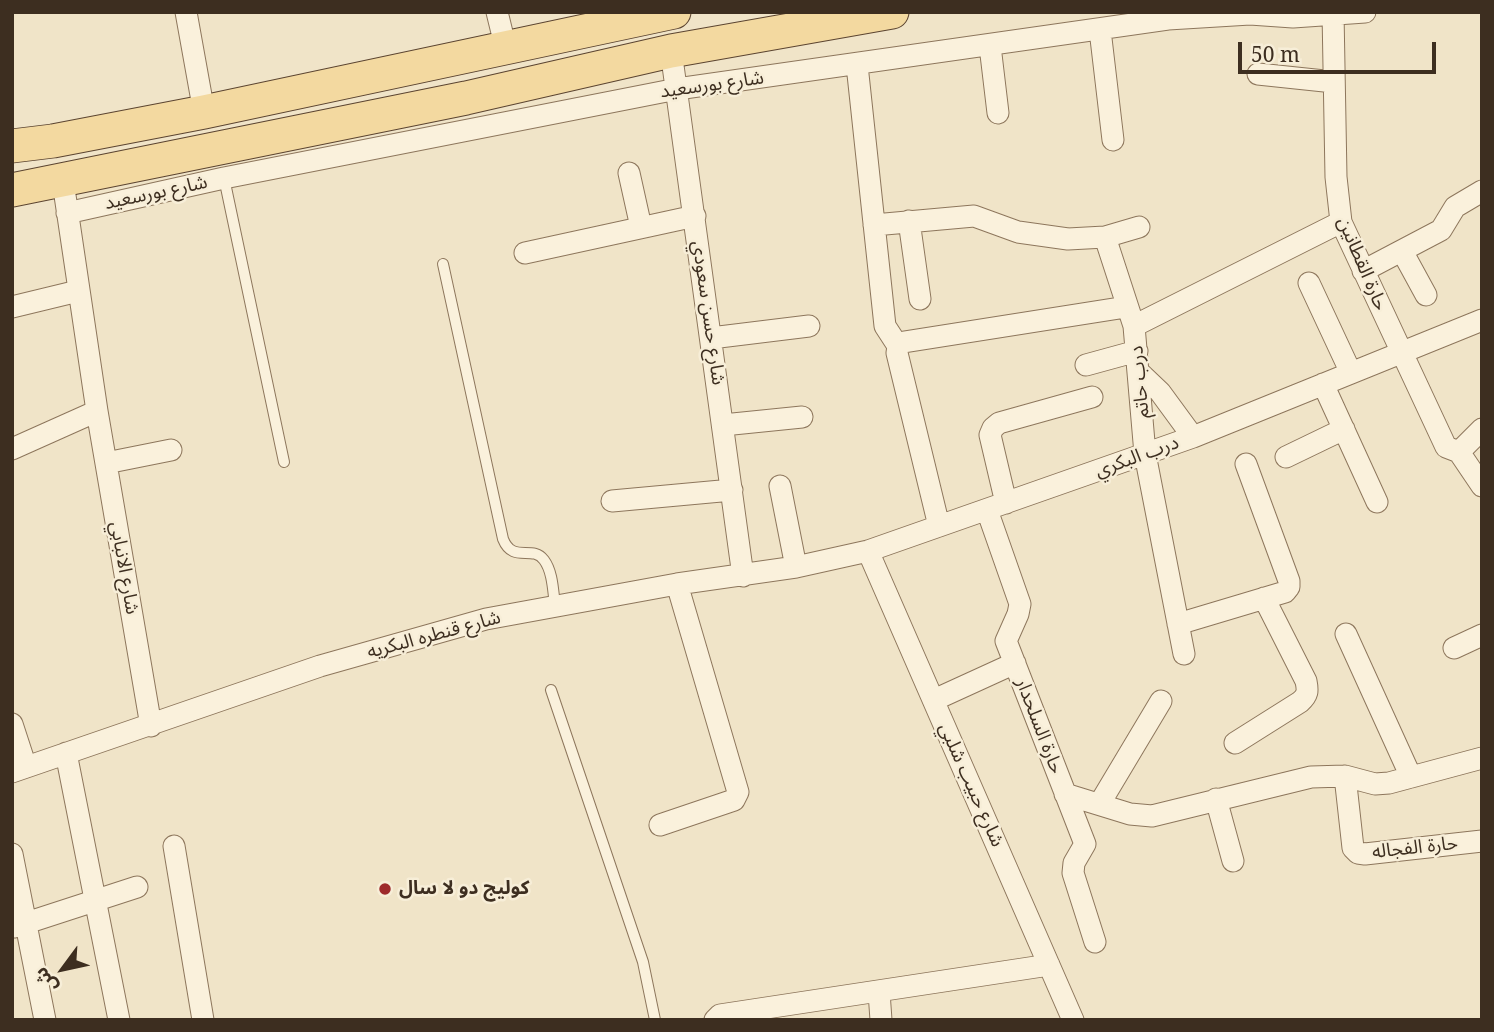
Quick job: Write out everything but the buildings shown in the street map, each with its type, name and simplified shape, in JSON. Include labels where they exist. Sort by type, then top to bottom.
[{"type":"main road","points":[[12,146],[53,141],[204,112],[674,12]]},
{"type":"main road","name":"شارع بورسعيد","points":[[12,190],[65,197],[466,98],[671,51],[892,12]]},
{"type":"street","points":[[186,12],[204,112]]},
{"type":"street","points":[[498,12],[506,49]]},
{"type":"street","name":"شارع بورسعيد","points":[[65,197],[224,178],[677,89],[1182,18],[1365,12]]},
{"type":"street","name":"حارة القطانين","points":[[1333,13],[1336,177],[1340,222],[1446,447],[1459,452],[1482,486]]},
{"type":"street","points":[[1100,30],[1113,140]]},
{"type":"street","points":[[990,46],[998,113]]},
{"type":"street","name":"شارع حسن سعودي","points":[[671,51],[743,576]]},
{"type":"street","points":[[857,65],[885,326],[897,350],[939,526]]},
{"type":"street","points":[[1258,74],[1334,82]]},
{"type":"street","points":[[629,173],[641,227]]},
{"type":"street","points":[[1363,271],[1441,229],[1455,207],[1482,191]]},
{"type":"street","name":"شارع الانبابي","points":[[65,197],[97,411],[151,726]]},
{"type":"street","points":[[525,253],[695,216]]},
{"type":"street","points":[[874,225],[974,216],[1018,232],[1068,239],[1105,237],[1139,227]]},
{"type":"street","points":[[909,221],[920,299]]},
{"type":"street","points":[[897,350],[904,342],[1130,317],[1340,222]]},
{"type":"street","name":"درب حاتم","points":[[1105,237],[1130,317],[1137,351],[1145,454],[1184,654]]},
{"type":"street","points":[[1402,251],[1426,295]]},
{"type":"street","points":[[1308,283],[1351,373]]},
{"type":"street","points":[[12,307],[78,291]]},
{"type":"street","name":"درب البكري","points":[[868,551],[1193,437],[1482,320]]},
{"type":"street","points":[[711,338],[809,326]]},
{"type":"street","points":[[1086,365],[1137,351]]},
{"type":"street","points":[[1140,373],[1160,393],[1193,437]]},
{"type":"street","points":[[1323,384],[1377,502]]},
{"type":"street","name":"حارة السلحدار","points":[[1092,397],[999,424],[993,428],[990,435],[997,507],[1018,594],[1018,614],[1006,641],[1084,844],[1074,863],[1073,873],[1095,942]]},
{"type":"street","points":[[12,449],[97,411]]},
{"type":"street","points":[[723,425],[802,417]]},
{"type":"street","points":[[1286,457],[1344,429]]},
{"type":"street","points":[[1459,452],[1482,429]]},
{"type":"street","points":[[106,463],[171,450]]},
{"type":"street","points":[[1178,624],[1285,592],[1289,587],[1246,464]]},
{"type":"street","points":[[780,486],[796,567]]},
{"type":"street","points":[[612,501],[732,490]]},
{"type":"street","name":"شارع قنطره البكريه","points":[[19,769],[320,666],[486,619],[677,584],[796,567],[868,551]]},
{"type":"street","name":"شارع حبيب شلبي","points":[[868,551],[1073,1020]]},
{"type":"street","points":[[660,825],[734,800],[737,792],[677,584]]},
{"type":"street","points":[[1235,743],[1300,702],[1306,697],[1308,690],[1264,598]]},
{"type":"street","points":[[1346,634],[1411,777]]},
{"type":"street","points":[[1454,648],[1482,635]]},
{"type":"street","points":[[934,700],[1015,663]]},
{"type":"street","points":[[1100,803],[1161,701]]},
{"type":"street","points":[[12,724],[19,769]]},
{"type":"street","points":[[66,754],[119,1020]]},
{"type":"street","points":[[1065,794],[1130,814],[1152,816],[1311,777],[1345,776],[1375,784],[1482,758]]},
{"type":"street","name":"حارة الفجاله","points":[[1345,776],[1353,848],[1358,853],[1365,855],[1482,841]]},
{"type":"street","points":[[1216,799],[1233,861]]},
{"type":"street","points":[[174,846],[203,1020]]},
{"type":"street","points":[[12,854],[19,926],[45,1020]]},
{"type":"street","points":[[19,926],[137,887]]},
{"type":"street","points":[[715,1020],[720,1015],[1049,965]]},
{"type":"street","points":[[879,992],[881,1020]]},
{"type":"lane","points":[[224,178],[284,462]]},
{"type":"lane","points":[[443,264],[503,539],[506,548],[514,553],[534,553],[543,558],[548,567],[555,605]]},
{"type":"lane","points":[[551,690],[643,961],[655,1020]]},
{"type":"place","name":"كوليج دو لا سال","points":[[385,889]]}]
